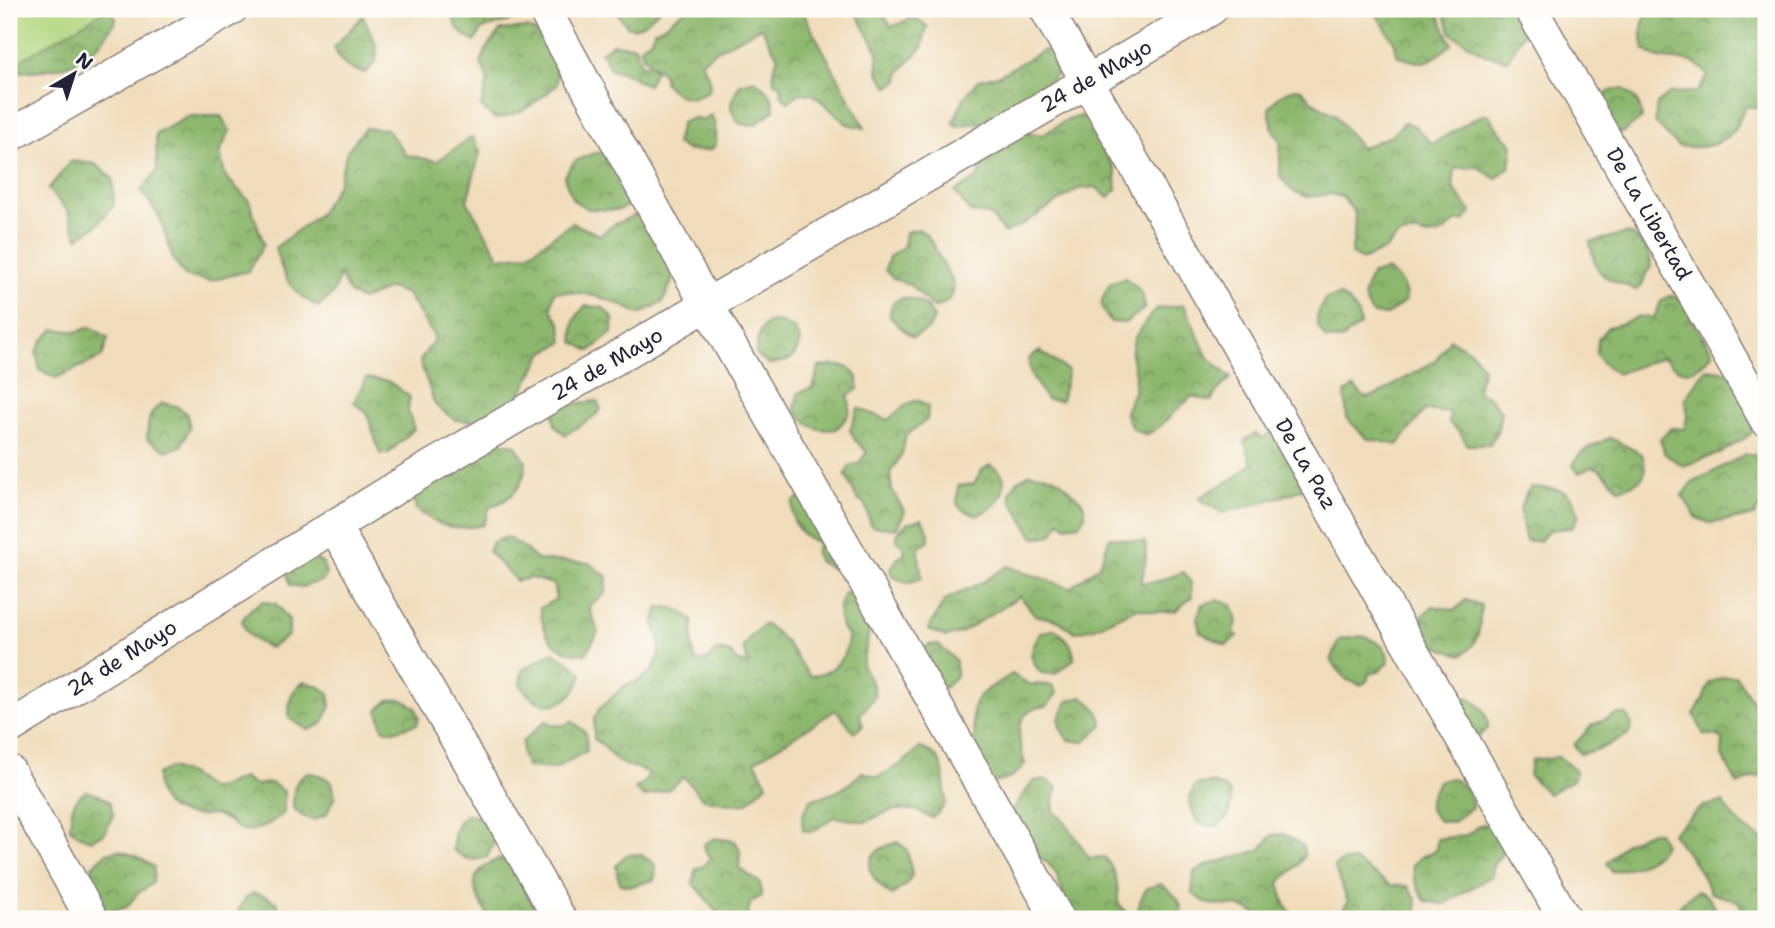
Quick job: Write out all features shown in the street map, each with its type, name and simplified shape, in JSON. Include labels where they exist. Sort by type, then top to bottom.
[{"type":"street","points":[[9,136],[231,9]]},
{"type":"street","points":[[544,9],[707,305],[1058,919]]},
{"type":"street","name":"De La Paz","points":[[1046,9],[1565,919]]},
{"type":"street","name":"24 de Mayo","points":[[9,728],[334,526],[1211,9]]},
{"type":"street","name":"De La Libertad","points":[[1531,9],[1766,420]]},
{"type":"street","points":[[334,526],[560,919]]},
{"type":"street","points":[[9,771],[92,919]]},
{"type":"green space","points":[[9,9],[108,9],[9,67]]},
{"type":"green space","points":[[52,9],[112,9],[116,20],[96,47],[75,62],[49,69],[17,72],[9,62],[9,30]]},
{"type":"green space","points":[[453,9],[512,9],[513,20],[482,29],[475,42],[458,29]]},
{"type":"green space","points":[[614,9],[661,9],[645,23],[633,28],[627,26]]},
{"type":"green space","points":[[688,9],[801,9],[865,128],[847,124],[813,94],[800,93],[788,102],[782,96],[781,85],[774,83],[773,70],[778,57],[761,27],[717,50],[701,62],[709,77],[710,89],[692,97],[674,92],[664,82],[664,75],[644,58],[640,47],[650,40],[655,30]]},
{"type":"green space","points":[[854,9],[877,10],[884,15],[891,27],[915,17],[927,26],[922,48],[900,71],[899,81],[888,87],[878,72],[878,52]]},
{"type":"green space","points":[[1373,9],[1436,9],[1452,44],[1426,61],[1406,59],[1397,55],[1395,43]]},
{"type":"green space","points":[[1443,9],[1527,9],[1531,19],[1508,60],[1486,55],[1451,33]]},
{"type":"green space","points":[[1654,9],[1766,9],[1766,105],[1760,108],[1746,106],[1735,128],[1721,141],[1700,147],[1677,146],[1655,122],[1657,104],[1671,93],[1697,92],[1708,76],[1696,64],[1660,58],[1644,50],[1643,22]]},
{"type":"green space","points":[[363,16],[377,47],[376,62],[365,73],[345,65],[334,47]]},
{"type":"green space","points":[[528,28],[546,38],[557,73],[557,85],[522,111],[495,119],[481,107],[488,80],[481,62],[488,46],[501,30]]},
{"type":"green space","points":[[612,44],[635,46],[641,65],[648,65],[655,70],[648,85],[609,67],[600,53]]},
{"type":"green space","points":[[1044,50],[1058,51],[1063,62],[1059,73],[1020,102],[1006,107],[997,120],[957,126],[953,123],[964,98],[978,80],[999,75]]},
{"type":"green space","points":[[755,80],[771,96],[774,110],[755,125],[740,124],[731,108],[732,100],[740,84]]},
{"type":"green space","points":[[1295,88],[1301,89],[1314,103],[1334,114],[1361,148],[1393,135],[1404,122],[1415,126],[1432,144],[1477,117],[1488,114],[1513,145],[1510,166],[1496,179],[1478,167],[1455,168],[1453,188],[1471,212],[1464,221],[1456,221],[1438,234],[1416,232],[1398,236],[1386,249],[1362,260],[1351,254],[1355,213],[1342,197],[1331,194],[1308,197],[1292,191],[1280,177],[1280,140],[1273,130],[1269,108],[1279,96]]},
{"type":"green space","points":[[1622,88],[1636,100],[1642,118],[1622,133],[1608,131],[1598,111],[1608,92]]},
{"type":"green space","points":[[711,115],[716,144],[711,150],[689,151],[676,144],[681,123],[695,117],[702,121]]},
{"type":"green space","points":[[1083,115],[1097,133],[1102,150],[1115,169],[1117,189],[1108,198],[1096,187],[1078,189],[1020,226],[1004,233],[990,215],[970,212],[955,192],[977,178],[991,146],[1016,130],[1043,135],[1063,122]]},
{"type":"green space","points":[[189,116],[221,116],[230,131],[220,152],[225,176],[249,201],[264,244],[249,271],[209,281],[185,276],[173,259],[160,217],[141,191],[157,171],[156,134]]},
{"type":"green space","points":[[365,128],[387,129],[406,155],[437,161],[472,137],[480,152],[467,201],[500,258],[528,254],[572,223],[600,235],[613,225],[643,211],[675,274],[663,302],[639,314],[598,297],[554,292],[551,309],[561,324],[563,343],[544,352],[515,405],[480,422],[455,420],[435,405],[420,361],[435,338],[407,294],[390,288],[362,300],[349,293],[340,275],[333,294],[319,307],[295,290],[285,276],[278,258],[275,248],[319,214],[338,184],[347,151]]},
{"type":"green space","points":[[635,151],[635,201],[619,210],[588,209],[573,200],[564,177],[575,161],[594,153]]},
{"type":"green space","points":[[71,161],[95,164],[113,179],[114,205],[96,226],[78,238],[67,210],[48,189]]},
{"type":"green space","points":[[918,229],[930,240],[953,284],[951,297],[934,308],[910,285],[894,279],[885,270],[889,257],[904,246],[906,232]]},
{"type":"green space","points":[[1628,233],[1645,247],[1651,263],[1651,269],[1636,290],[1609,279],[1599,271],[1590,242]]},
{"type":"green space","points":[[1387,270],[1401,283],[1406,300],[1387,315],[1373,314],[1364,298],[1365,290],[1372,274]]},
{"type":"green space","points":[[1125,278],[1139,290],[1145,308],[1125,323],[1111,322],[1103,311],[1103,298],[1111,282]]},
{"type":"green space","points":[[1340,295],[1354,308],[1360,325],[1341,340],[1326,339],[1317,323],[1318,315],[1325,299]]},
{"type":"green space","points":[[1670,296],[1679,297],[1713,353],[1700,366],[1683,371],[1663,357],[1617,374],[1602,363],[1596,353],[1598,339],[1608,327],[1636,318],[1654,318],[1661,301]]},
{"type":"green space","points":[[902,298],[913,299],[925,305],[934,318],[929,329],[913,337],[890,317],[892,305]]},
{"type":"green space","points":[[1184,305],[1207,356],[1231,378],[1211,401],[1192,396],[1159,427],[1146,435],[1132,428],[1125,412],[1134,392],[1135,374],[1131,354],[1134,339],[1155,309]]},
{"type":"green space","points":[[586,306],[602,307],[613,318],[612,333],[590,351],[574,342],[573,336],[576,318]]},
{"type":"green space","points":[[770,321],[794,328],[800,341],[790,360],[768,364],[756,354],[759,336]]},
{"type":"green space","points":[[91,327],[108,338],[102,357],[56,378],[40,370],[36,353],[43,340],[54,329],[76,332]]},
{"type":"green space","points":[[1450,339],[1473,353],[1483,368],[1478,385],[1479,393],[1488,396],[1501,411],[1498,429],[1490,445],[1467,445],[1460,432],[1449,423],[1450,413],[1425,410],[1398,445],[1366,438],[1347,418],[1345,393],[1354,387],[1365,398],[1377,395],[1436,360]]},
{"type":"green space","points":[[1040,351],[1068,371],[1061,401],[1046,399],[1031,375],[1028,359]]},
{"type":"green space","points":[[819,367],[848,367],[858,378],[858,389],[848,396],[850,407],[844,421],[836,429],[823,430],[808,424],[795,410],[798,393],[813,388]]},
{"type":"green space","points":[[1706,369],[1730,372],[1755,416],[1751,434],[1721,453],[1683,466],[1665,454],[1660,439],[1671,428],[1684,429],[1688,415],[1685,399]]},
{"type":"green space","points":[[366,378],[388,381],[410,397],[408,411],[414,429],[388,454],[380,454],[367,413],[354,402]]},
{"type":"green space","points":[[597,401],[601,409],[598,413],[565,435],[555,425],[553,413],[561,405]]},
{"type":"green space","points":[[914,401],[920,401],[928,407],[927,420],[906,435],[902,454],[890,473],[892,491],[905,512],[896,529],[871,526],[865,504],[858,500],[845,474],[851,465],[858,464],[867,452],[855,440],[850,430],[858,408],[888,420]]},
{"type":"green space","points":[[162,403],[176,406],[187,414],[190,427],[181,446],[167,451],[147,439],[150,418]]},
{"type":"green space","points":[[1275,430],[1305,487],[1290,494],[1223,513],[1198,498],[1236,477],[1252,464],[1244,441],[1255,434],[1263,438]]},
{"type":"green space","points":[[1610,438],[1642,454],[1644,462],[1642,478],[1620,489],[1598,468],[1590,467],[1579,473],[1573,466],[1579,455]]},
{"type":"green space","points":[[499,442],[515,445],[526,462],[525,470],[520,485],[511,496],[490,507],[483,525],[455,528],[440,524],[416,509],[414,496],[427,482],[442,476],[455,477],[466,461]]},
{"type":"green space","points":[[1746,454],[1766,455],[1766,500],[1754,516],[1710,523],[1697,518],[1682,495],[1692,483]]},
{"type":"green space","points":[[990,465],[1000,472],[1004,487],[994,505],[977,516],[957,504],[958,486],[974,484],[982,470]]},
{"type":"green space","points":[[1030,473],[1058,479],[1078,497],[1085,512],[1079,524],[1066,526],[1060,521],[1052,535],[1034,538],[1011,500],[1010,492],[1018,480]]},
{"type":"green space","points":[[1531,487],[1557,489],[1572,498],[1579,515],[1572,528],[1549,530],[1540,541],[1526,541],[1521,507]]},
{"type":"green space","points":[[800,497],[840,564],[834,569],[819,562],[815,553],[819,543],[806,537],[797,528],[792,510],[793,502]]},
{"type":"green space","points":[[922,519],[929,533],[929,540],[918,549],[922,578],[908,583],[893,577],[890,570],[898,558],[905,554],[903,545],[897,541],[897,534],[907,523]]},
{"type":"green space","points":[[507,537],[537,560],[589,563],[607,577],[606,593],[589,607],[598,632],[586,654],[566,651],[559,647],[552,642],[544,628],[540,608],[556,599],[553,584],[531,578],[516,581],[488,551],[492,542]]},
{"type":"green space","points":[[1110,537],[1145,542],[1146,559],[1141,583],[1159,581],[1184,572],[1191,583],[1192,597],[1175,611],[1155,612],[1137,608],[1095,628],[1075,632],[1057,620],[1035,615],[1020,596],[961,633],[946,637],[928,629],[945,600],[983,582],[1007,566],[1070,588],[1099,566]]},
{"type":"green space","points":[[309,555],[323,564],[326,574],[324,580],[302,587],[290,585],[285,566]]},
{"type":"green space","points":[[844,593],[860,598],[878,620],[869,633],[862,665],[873,685],[875,696],[860,715],[863,726],[854,732],[836,710],[755,761],[767,784],[747,803],[703,799],[684,777],[669,789],[644,797],[635,789],[649,774],[617,761],[594,739],[594,719],[600,708],[626,685],[638,681],[653,670],[660,643],[654,622],[659,607],[678,610],[693,621],[692,646],[696,662],[707,660],[716,650],[731,653],[736,661],[749,664],[743,648],[751,636],[765,624],[785,641],[810,676],[832,669],[845,651],[848,636],[838,615]]},
{"type":"green space","points":[[1217,600],[1232,605],[1237,620],[1234,634],[1238,636],[1226,645],[1200,632],[1197,618],[1202,604]]},
{"type":"green space","points":[[1466,600],[1481,605],[1480,621],[1473,645],[1462,655],[1433,644],[1425,634],[1422,616],[1433,606],[1455,610]]},
{"type":"green space","points":[[262,601],[276,604],[289,620],[289,635],[270,648],[252,638],[242,620]]},
{"type":"green space","points":[[1055,629],[1071,645],[1074,659],[1055,674],[1041,673],[1033,662],[1032,649],[1040,633]]},
{"type":"green space","points":[[1362,636],[1384,648],[1389,662],[1378,672],[1369,674],[1367,681],[1361,685],[1347,680],[1331,661],[1339,640]]},
{"type":"green space","points":[[938,644],[956,661],[956,676],[946,687],[938,688],[919,653],[929,645]]},
{"type":"green space","points":[[553,652],[582,673],[570,696],[556,704],[548,704],[531,697],[520,684],[522,670]]},
{"type":"green space","points":[[1012,674],[1029,684],[1052,685],[1057,693],[1047,706],[1036,708],[1023,719],[1019,735],[1025,764],[1008,779],[992,781],[956,765],[975,735],[975,703],[985,691]]},
{"type":"green space","points":[[1736,676],[1766,722],[1766,776],[1754,777],[1738,785],[1722,756],[1723,739],[1704,735],[1694,714],[1709,683],[1723,677]]},
{"type":"green space","points":[[304,682],[329,693],[331,706],[322,724],[308,730],[289,718],[291,697],[295,689]]},
{"type":"green space","points":[[1082,697],[1096,709],[1101,717],[1102,727],[1083,742],[1068,740],[1059,725],[1060,717],[1068,701]]},
{"type":"green space","points":[[1469,697],[1483,710],[1488,722],[1488,728],[1477,738],[1454,702]]},
{"type":"green space","points":[[402,699],[416,708],[419,718],[417,724],[394,731],[383,729],[378,710],[388,700]]},
{"type":"green space","points":[[1617,714],[1626,714],[1632,725],[1629,734],[1600,749],[1580,754],[1574,745],[1592,725]]},
{"type":"green space","points":[[545,721],[559,726],[572,721],[586,733],[587,751],[554,769],[527,767],[522,753],[522,742]]},
{"type":"green space","points":[[920,748],[935,756],[941,763],[943,774],[946,801],[932,818],[915,810],[892,810],[865,822],[834,817],[812,832],[803,830],[802,816],[811,799],[839,790],[862,772],[878,777],[903,763]]},
{"type":"green space","points":[[1559,757],[1576,771],[1573,780],[1548,794],[1529,775],[1532,760]]},
{"type":"green space","points":[[170,768],[189,774],[212,790],[243,778],[253,785],[271,783],[284,791],[284,813],[264,827],[246,830],[237,828],[219,816],[190,815],[173,810],[163,800],[157,785],[157,774]]},
{"type":"green space","points":[[307,772],[332,782],[335,796],[326,815],[313,820],[302,816],[293,808],[295,787]]},
{"type":"green space","points":[[1452,778],[1467,790],[1472,807],[1453,822],[1439,821],[1429,809],[1429,801],[1438,781]]},
{"type":"green space","points":[[1045,779],[1058,788],[1053,801],[1054,812],[1064,820],[1089,858],[1104,857],[1112,868],[1117,884],[1118,903],[1131,919],[1081,919],[1065,901],[1057,875],[1049,864],[1040,858],[1012,810],[1033,781]]},
{"type":"green space","points":[[1211,783],[1228,790],[1231,798],[1228,817],[1218,826],[1202,825],[1196,820],[1189,799],[1195,785]]},
{"type":"green space","points":[[86,791],[110,802],[113,815],[104,834],[90,840],[70,828],[73,807]]},
{"type":"green space","points":[[1723,802],[1740,824],[1763,839],[1766,850],[1766,919],[1748,919],[1738,901],[1711,893],[1700,871],[1672,833],[1703,806]]},
{"type":"green space","points":[[468,814],[493,824],[496,838],[487,857],[469,859],[453,850],[457,825]]},
{"type":"green space","points":[[1493,824],[1501,839],[1502,854],[1493,865],[1492,876],[1444,904],[1425,901],[1415,881],[1413,865],[1419,858],[1436,850],[1437,839],[1467,835],[1479,825]]},
{"type":"green space","points":[[1649,832],[1658,832],[1664,844],[1660,850],[1649,860],[1612,872],[1607,863],[1625,843]]},
{"type":"green space","points":[[1284,834],[1302,845],[1305,853],[1300,863],[1279,883],[1285,904],[1295,919],[1258,919],[1259,915],[1245,908],[1209,904],[1192,893],[1194,872],[1208,865],[1260,850],[1272,835]]},
{"type":"green space","points":[[715,838],[735,841],[740,850],[739,868],[760,883],[762,896],[751,902],[748,912],[750,919],[725,919],[693,884],[695,870],[704,866],[710,857],[704,844]]},
{"type":"green space","points":[[898,842],[907,850],[912,875],[906,885],[891,895],[875,879],[870,864],[877,852]]},
{"type":"green space","points":[[118,850],[136,856],[154,867],[153,883],[137,894],[127,907],[105,914],[95,900],[92,866],[107,853]]},
{"type":"green space","points":[[640,854],[654,863],[654,880],[632,886],[620,884],[616,866],[626,855]]},
{"type":"green space","points":[[499,859],[512,867],[526,887],[534,909],[528,919],[491,919],[476,893],[476,878],[480,871]]},
{"type":"green space","points":[[1344,861],[1355,861],[1390,885],[1408,886],[1416,899],[1417,912],[1405,919],[1329,919],[1339,916],[1348,902],[1334,866]]},
{"type":"green space","points":[[1161,884],[1178,900],[1180,914],[1177,919],[1141,919],[1138,907],[1147,888]]},
{"type":"green space","points":[[1697,891],[1712,901],[1715,919],[1675,919],[1683,902]]},
{"type":"green space","points":[[253,893],[278,903],[279,919],[238,919],[242,904]]}]
